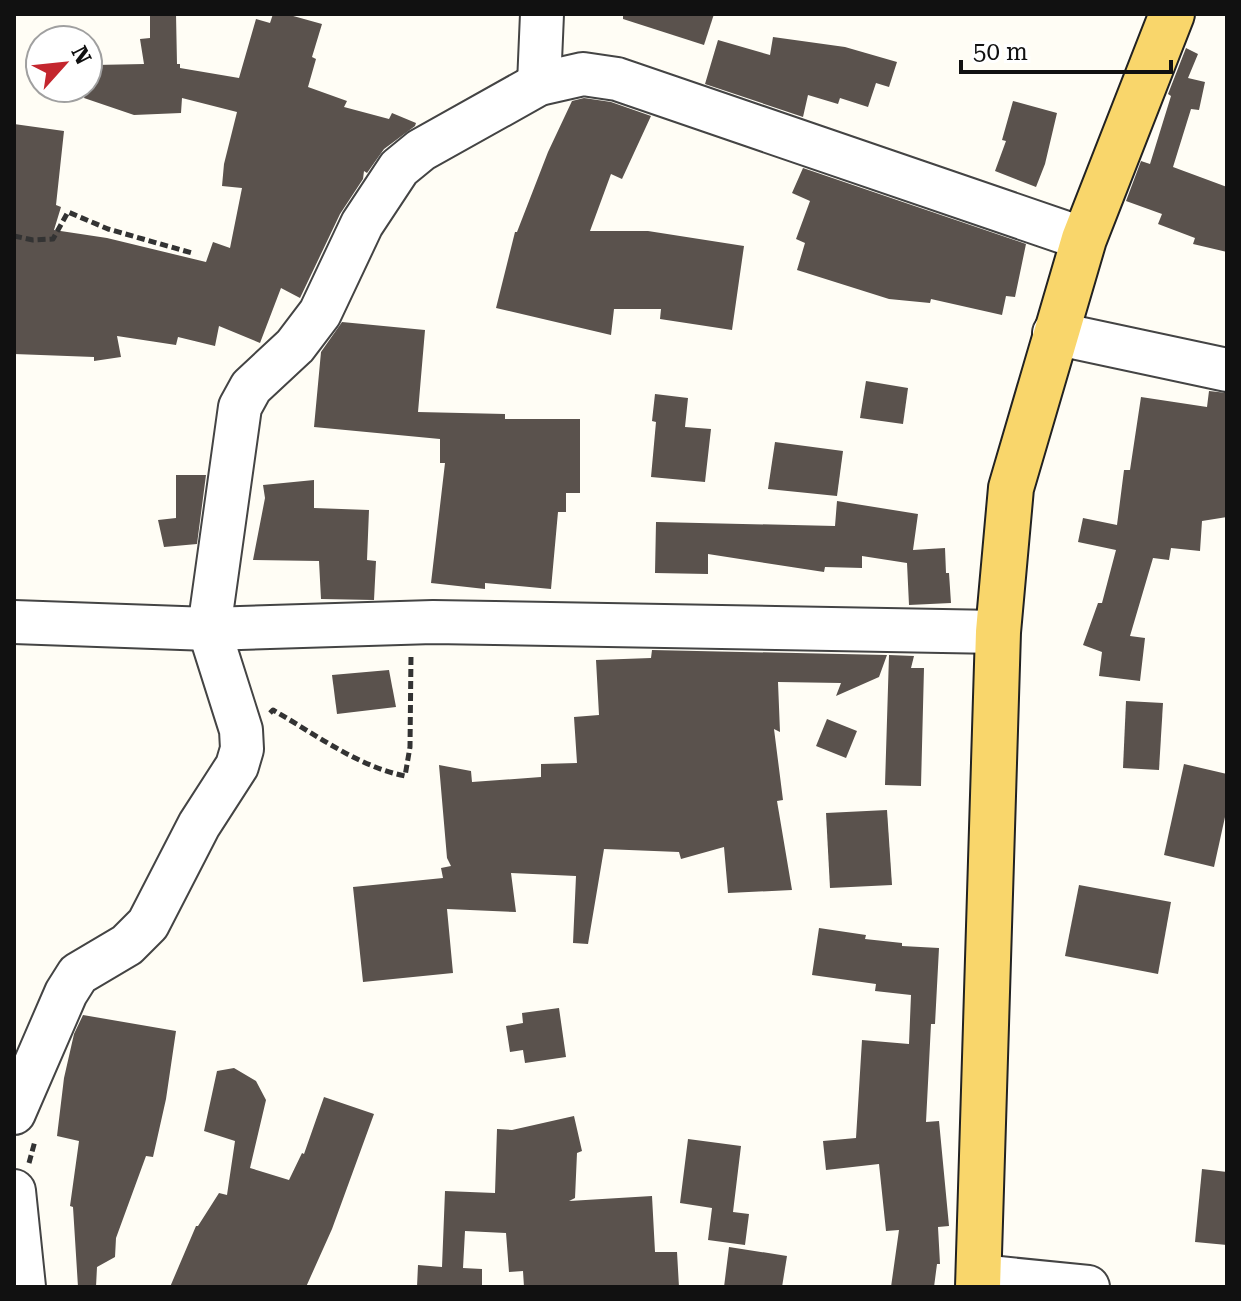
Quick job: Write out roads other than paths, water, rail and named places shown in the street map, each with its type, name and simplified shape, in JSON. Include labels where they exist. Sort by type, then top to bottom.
[{"type":"main road","points":[[979,1282],[998,632],[1011,488],[1084,239],[1172,14]]},
{"type":"street","points":[[539,84],[542,14]]},
{"type":"street","points":[[26,1121],[72,984],[78,974],[127,945],[148,924],[199,825],[237,766],[242,749],[241,730],[209,629],[240,407],[251,387],[295,346],[320,313],[362,224],[399,168],[421,150],[539,84],[583,74],[617,79],[1084,239]]},
{"type":"street","points":[[1054,333],[1227,370]]},
{"type":"street","points":[[14,622],[209,629],[413,622],[998,632]]},
{"type":"street","points":[[20,1182],[24,1287]]},
{"type":"street","points":[[979,1282],[1088,1287]]}]
